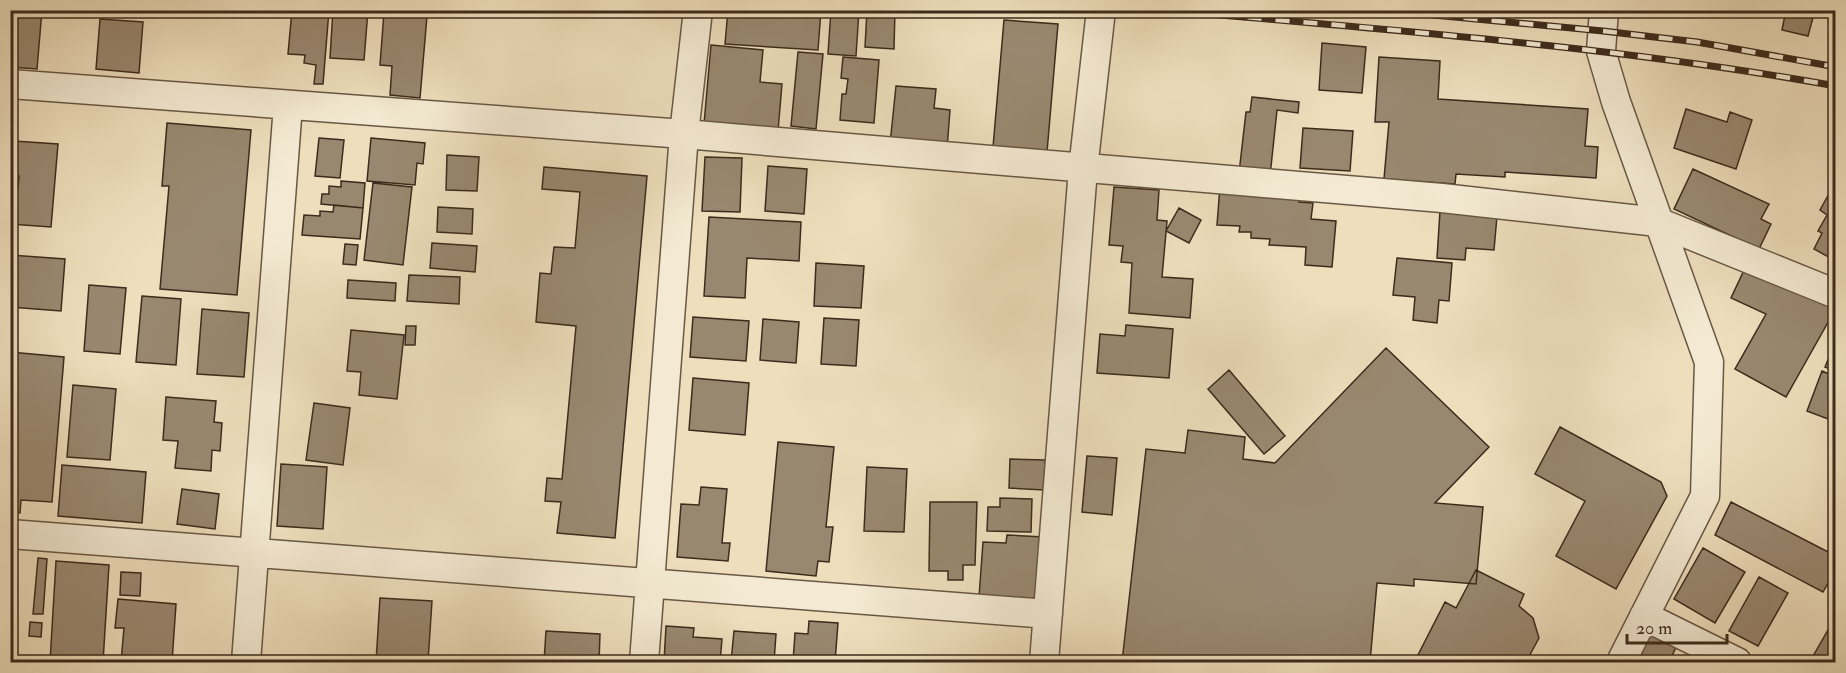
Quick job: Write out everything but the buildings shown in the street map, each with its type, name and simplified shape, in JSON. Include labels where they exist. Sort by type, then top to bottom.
[{"type":"street","points":[[644,663],[684,134],[698,10]]},
{"type":"street","points":[[1044,663],[1083,169],[1101,10]]},
{"type":"street","points":[[1604,10],[1601,51],[1616,102],[1709,362],[1706,496],[1621,663]]},
{"type":"street","points":[[10,84],[684,134],[1442,198],[1658,222],[1836,294]]},
{"type":"street","points":[[246,663],[288,105]]},
{"type":"street","points":[[10,534],[1048,614]]},
{"type":"street","points":[[1644,616],[1737,663]]},
{"type":"railway","points":[[1164,10],[1417,32],[1585,50],[1753,72],[1836,86]]},
{"type":"railway","points":[[1380,10],[1697,42],[1836,67]]}]
